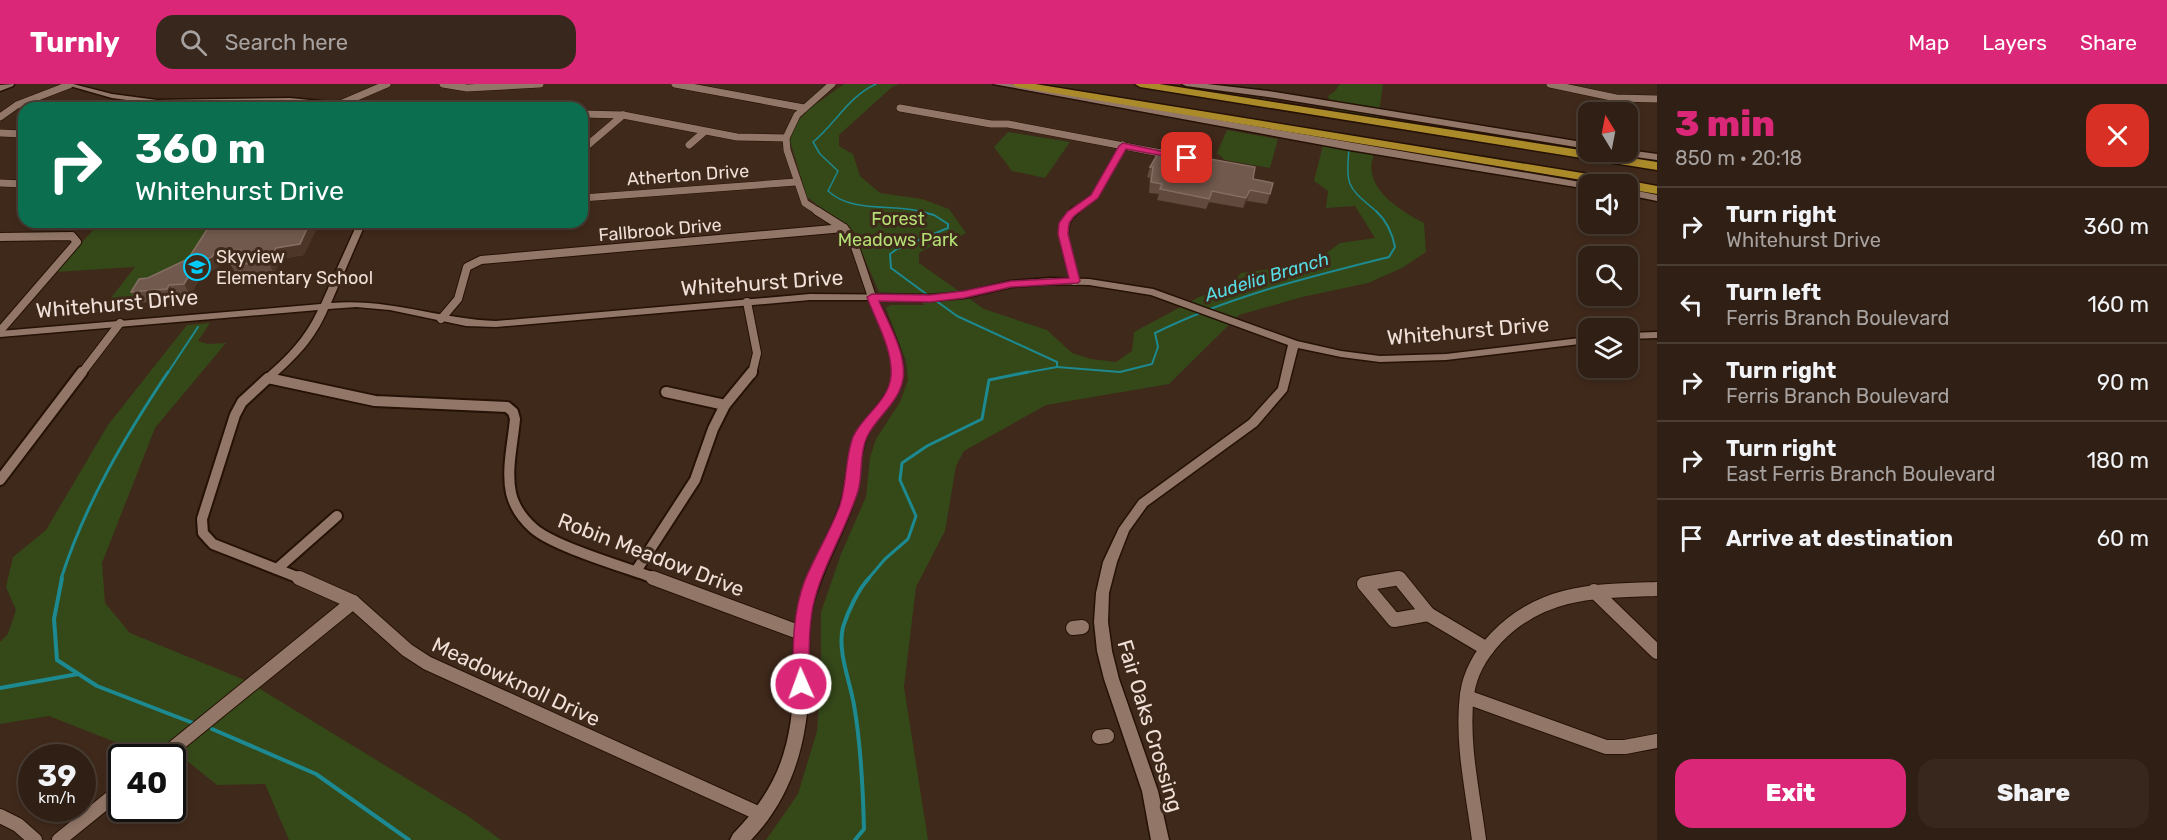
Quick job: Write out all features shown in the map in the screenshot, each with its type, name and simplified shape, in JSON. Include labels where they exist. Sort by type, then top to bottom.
[{"type":"highway","points":[[1017,84],[1578,177]]},
{"type":"highway","points":[[1140,84],[1657,166]]},
{"type":"highway","points":[[1184,84],[1413,122],[1528,145]]},
{"type":"highway","points":[[1291,135],[1313,136],[1497,166],[1518,167]]},
{"type":"highway","points":[[1638,186],[1657,190]]},
{"type":"main road","points":[[0,88],[10,84]]},
{"type":"main road","points":[[997,84],[1578,184]]},
{"type":"main road","points":[[1184,84],[1291,98],[1578,144]]},
{"type":"main road","points":[[1638,154],[1657,157]]},
{"type":"main road","points":[[1638,194],[1657,198]]},
{"type":"street","points":[[345,102],[387,84]]},
{"type":"street","points":[[443,84],[467,88],[540,84]]},
{"type":"street","points":[[675,84],[804,108]]},
{"type":"street","points":[[739,840],[762,816],[780,788],[795,749],[800,721],[801,633],[805,606],[813,580],[853,486],[857,448],[861,436],[891,395],[897,378],[897,366],[892,349],[852,238],[844,228],[804,203],[787,150],[786,138],[792,123],[804,108],[832,84]]},
{"type":"street","points":[[1550,84],[1616,98],[1657,99]]},
{"type":"street","points":[[24,102],[67,85],[108,97],[143,102]]},
{"type":"street","points":[[210,102],[280,99],[323,102]]},
{"type":"street","points":[[0,117],[18,105]]},
{"type":"street","points":[[900,108],[980,122],[1008,124],[1180,156]]},
{"type":"street","points":[[588,114],[623,115],[736,137],[786,138]]},
{"type":"street","points":[[588,145],[623,115]]},
{"type":"street","points":[[689,145],[704,132]]},
{"type":"street","points":[[0,133],[18,134]]},
{"type":"street","points":[[1075,281],[1063,234],[1064,223],[1071,214],[1095,196],[1123,146]]},
{"type":"street","name":"Atherton Drive","points":[[588,198],[796,182]]},
{"type":"street","points":[[0,183],[18,184]]},
{"type":"street","name":"Meadowknoll Drive","points":[[359,228],[326,306],[305,343],[253,391],[234,415],[202,519],[201,530],[204,538],[213,544],[329,590],[353,602],[407,650],[427,663],[762,816]]},
{"type":"street","name":"Fallbrook Drive","points":[[441,319],[458,299],[467,267],[481,260],[844,228]]},
{"type":"street","points":[[0,237],[72,236],[77,242],[0,332]]},
{"type":"street","name":"Whitehurst Drive","points":[[0,332],[326,306],[378,305],[441,319],[496,324],[821,296],[930,298],[964,295],[1011,284],[1075,281],[1153,292],[1183,301],[1294,344],[1380,359],[1416,359],[1578,341]]},
{"type":"street","points":[[636,571],[695,480],[713,429],[725,405],[752,374],[757,353],[747,302]]},
{"type":"street","points":[[0,480],[120,323]]},
{"type":"street","points":[[1638,336],[1657,335]]},
{"type":"street","name":"Fair Oaks Crossing","points":[[1160,840],[1150,790],[1105,661],[1099,626],[1106,573],[1119,536],[1128,520],[1143,503],[1253,423],[1283,388],[1294,344]]},
{"type":"street","name":"Robin Meadow Drive","points":[[268,378],[375,401],[507,407],[513,412],[515,419],[510,474],[511,493],[517,509],[534,529],[557,542],[801,633]]},
{"type":"street","points":[[666,392],[725,405]]},
{"type":"street","points":[[277,569],[337,516]]},
{"type":"street","points":[[1428,614],[1394,620],[1364,584],[1399,578],[1428,614],[1487,649]]},
{"type":"street","points":[[1479,840],[1467,727],[1467,697],[1476,667],[1487,649],[1506,625],[1535,607],[1560,597],[1594,591],[1657,589]]},
{"type":"street","points":[[1594,591],[1657,652]]},
{"type":"street","points":[[178,744],[353,602]]},
{"type":"street","points":[[1467,697],[1606,747],[1625,747],[1657,741]]},
{"type":"street","points":[[59,840],[108,800]]},
{"type":"street","points":[[0,816],[18,825],[35,840]]},
{"type":"green space","name":"Forest Meadows Park","points":[[844,84],[899,84],[892,87],[839,135],[839,146],[853,154],[860,176],[880,193],[922,199],[949,209],[966,233],[919,253],[919,263],[984,309],[1047,330],[1072,353],[1091,359],[1116,362],[1132,351],[1134,332],[1199,297],[1229,287],[1241,273],[1313,263],[1340,243],[1375,238],[1355,206],[1326,208],[1328,191],[1314,181],[1323,145],[1374,154],[1371,166],[1378,187],[1394,204],[1424,223],[1426,252],[1402,268],[1368,283],[1302,297],[1239,315],[1169,384],[1046,405],[964,451],[956,466],[945,531],[916,587],[904,687],[928,840],[766,840],[798,794],[817,731],[821,680],[821,612],[841,554],[866,497],[870,457],[876,439],[900,402],[908,380],[906,361],[886,308],[891,305],[925,305],[909,294],[879,292],[853,232],[807,197],[790,141],[795,124],[809,109]]},
{"type":"green space","points":[[1340,84],[1383,84],[1378,120],[1333,113],[1328,96]]},
{"type":"green space","points":[[1227,130],[1278,139],[1270,168],[1225,160],[1217,153]]},
{"type":"green space","points":[[1008,132],[1070,142],[1045,178],[1012,171],[994,147]]},
{"type":"green space","points":[[95,228],[220,228],[191,269],[143,288],[130,305],[104,307],[135,267],[56,272]]},
{"type":"green space","points":[[210,323],[198,341],[208,344],[226,343],[155,428],[102,563],[105,603],[130,633],[247,681],[468,816],[501,840],[289,840],[265,784],[217,785],[186,760],[186,744],[120,744],[49,716],[0,724],[0,642],[8,634],[16,610],[6,587],[13,557],[46,530],[108,425],[187,325]]},
{"type":"building","points":[[1160,150],[1255,167],[1253,179],[1273,183],[1270,194],[1250,190],[1246,198],[1212,191],[1209,199],[1160,189],[1162,184],[1151,182],[1153,167],[1150,167]]},
{"type":"building","points":[[208,228],[307,228],[300,244],[276,248],[268,262],[231,265],[240,250],[215,252],[212,257],[196,264],[184,284],[169,285],[167,289],[131,292],[139,279],[148,278],[188,259]]},
{"type":"waterway","points":[[876,84],[866,89],[850,103],[813,142],[820,154],[838,171],[828,191],[849,203],[924,212]]},
{"type":"waterway","name":"Audelia Branch","points":[[1349,148],[1348,171],[1351,185],[1354,191],[1377,212]]},
{"type":"waterway","points":[[919,211],[934,215],[948,224],[948,228],[897,249],[890,254],[891,268],[929,296]]},
{"type":"waterway","name":"Audelia Branch","points":[[1057,367],[1120,372],[1152,364],[1158,347],[1155,333],[1183,320],[1270,289],[1389,257],[1395,247],[1394,242],[1386,223],[1377,212]]},
{"type":"waterway","points":[[935,300],[957,316],[1057,362],[1057,367]]},
{"type":"waterway","points":[[167,374],[198,327]]},
{"type":"waterway","points":[[1020,374],[1057,367]]},
{"type":"waterway","points":[[61,579],[82,524],[107,472],[168,372]]},
{"type":"waterway","points":[[1020,374],[1028,372]]},
{"type":"waterway","points":[[868,579],[885,559],[908,539],[916,516],[900,480],[902,463],[927,446],[982,419],[989,380],[1020,374]]},
{"type":"waterway","points":[[62,578],[54,619],[57,660],[97,686],[193,723]]},
{"type":"waterway","points":[[855,840],[864,829],[861,767],[856,720],[843,656],[842,636],[843,627],[851,608],[869,578]]},
{"type":"waterway","points":[[0,688],[78,674]]},
{"type":"waterway","points":[[212,729],[316,774],[409,840]]},
{"type":"place","name":"Skyview Elementary School","points":[[197,267]]},
{"type":"route","points":[[801,684],[801,633],[805,606],[813,580],[846,507],[853,486],[857,448],[861,436],[891,395],[897,378],[897,366],[892,349],[872,297],[930,298],[964,295],[1011,284],[1075,281],[1063,234],[1064,223],[1066,218],[1095,196],[1123,146],[1187,158]]}]
